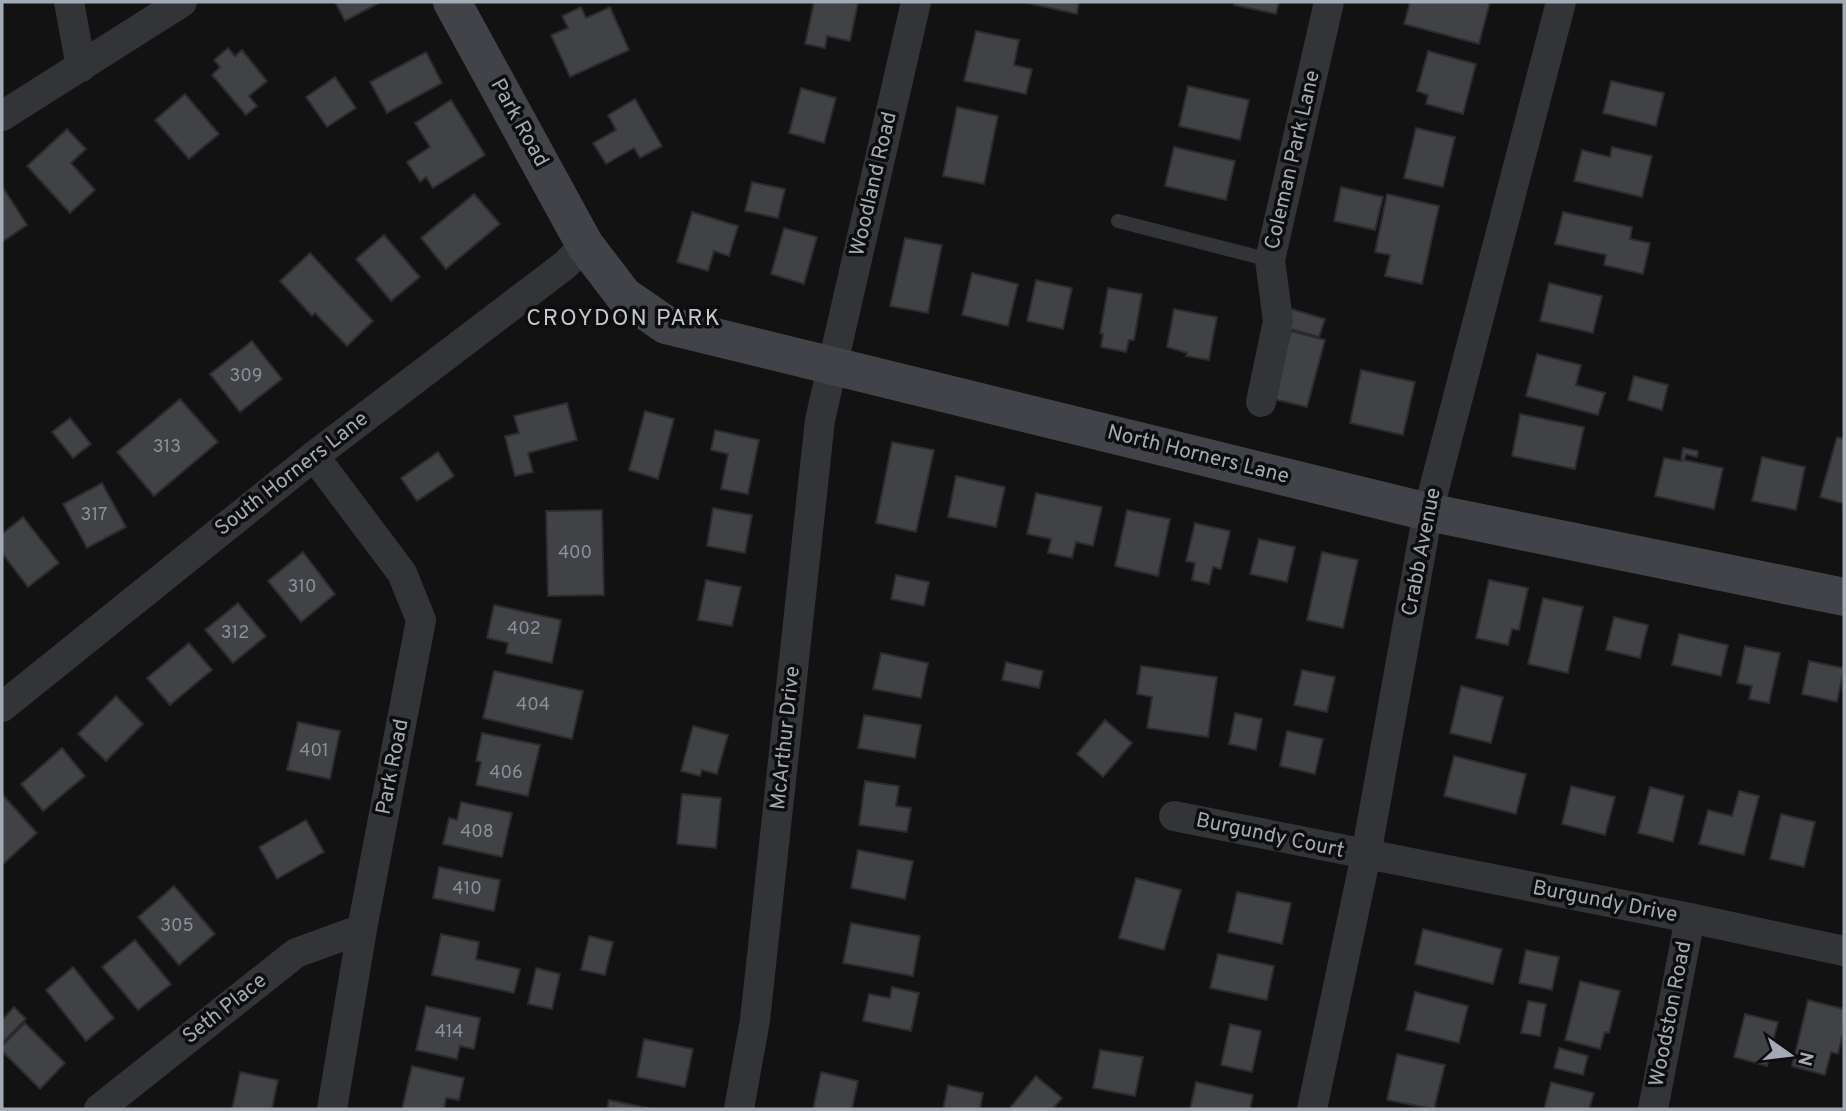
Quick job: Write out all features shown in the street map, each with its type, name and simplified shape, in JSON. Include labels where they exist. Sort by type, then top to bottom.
[{"type":"street","points":[[69,2],[81,67]]},
{"type":"street","points":[[2,116],[182,2]]},
{"type":"street","name":"Park Road","points":[[452,2],[585,245]]},
{"type":"street","name":"Woodland Road","points":[[833,367],[916,2]]},
{"type":"street","name":"Coleman Park Lane","points":[[1261,402],[1278,321],[1270,260],[1329,2]]},
{"type":"street","name":"Crabb Avenue","points":[[1312,1109],[1366,855],[1428,512],[1561,2]]},
{"type":"street","name":"North Horners Lane","points":[[585,245],[624,296],[666,325],[1428,512],[1844,597]]},
{"type":"street","name":"South Horners Lane","points":[[2,707],[314,456],[565,265],[585,245]]},
{"type":"street","name":"McArthur Drive","points":[[738,1109],[755,1020],[820,420],[833,367]]},
{"type":"street","name":"Park Road","points":[[314,456],[402,573],[421,620],[362,929],[332,1109]]},
{"type":"street","name":"Burgundy Court","points":[[1174,816],[1366,855]]},
{"type":"street","name":"Burgundy Drive","points":[[1366,855],[1844,951]]},
{"type":"street","name":"Woodston Road","points":[[1653,1109],[1690,918]]},
{"type":"street","name":"Seth Place","points":[[99,1109],[296,953],[362,929]]},
{"type":"lane","points":[[1118,221],[1270,260]]},
{"type":"building","points":[[335,2],[381,2],[345,21]]},
{"type":"building","points":[[814,2],[858,3],[850,41],[827,36],[825,48],[805,44]]},
{"type":"building","points":[[1023,2],[1079,2],[1077,14]]},
{"type":"building","points":[[1235,2],[1279,2],[1276,14],[1234,5]]},
{"type":"building","points":[[1410,2],[1490,2],[1479,44],[1404,24]]},
{"type":"building","points":[[581,7],[586,18],[610,7],[629,50],[570,77],[551,35],[568,28],[562,16]]},
{"type":"building","points":[[976,31],[1019,40],[1014,65],[1032,69],[1026,94],[964,81]]},
{"type":"building","points":[[228,48],[235,56],[242,50],[267,81],[249,96],[257,106],[246,115],[212,75],[220,67],[214,60]]},
{"type":"building","points":[[1428,51],[1476,64],[1463,114],[1426,104],[1428,95],[1417,91]]},
{"type":"building","points":[[426,52],[442,83],[387,113],[370,82]]},
{"type":"building","points":[[335,77],[356,108],[327,127],[306,97]]},
{"type":"building","points":[[1611,81],[1664,93],[1656,126],[1603,113]]},
{"type":"building","points":[[1188,86],[1249,100],[1240,140],[1179,126]]},
{"type":"building","points":[[801,88],[836,98],[824,143],[789,133]]},
{"type":"building","points":[[185,94],[219,134],[189,159],[155,120]]},
{"type":"building","points":[[635,99],[662,146],[640,158],[634,148],[606,164],[593,143],[616,130],[608,115]]},
{"type":"building","points":[[451,100],[485,155],[433,188],[426,177],[420,182],[407,162],[430,147],[415,123]]},
{"type":"building","points":[[957,107],[998,116],[984,184],[943,176]]},
{"type":"building","points":[[1416,128],[1455,137],[1443,187],[1404,178]]},
{"type":"building","points":[[67,129],[86,149],[71,163],[95,190],[70,213],[27,166]]},
{"type":"building","points":[[1174,147],[1235,161],[1226,200],[1165,186]]},
{"type":"building","points":[[1612,147],[1652,156],[1642,197],[1574,181],[1582,150],[1610,157]]},
{"type":"building","points":[[752,182],[785,189],[778,218],[745,211]]},
{"type":"building","points":[[2,186],[27,225],[2,242]]},
{"type":"building","points":[[1341,187],[1383,197],[1375,230],[1334,221]]},
{"type":"building","points":[[474,194],[500,224],[446,269],[421,238]]},
{"type":"building","points":[[1387,194],[1439,206],[1422,284],[1385,276],[1390,255],[1375,252]]},
{"type":"building","points":[[692,212],[738,226],[729,256],[714,251],[708,271],[677,262]]},
{"type":"building","points":[[1563,212],[1632,227],[1630,239],[1650,243],[1643,274],[1604,265],[1606,255],[1555,244]]},
{"type":"building","points":[[784,228],[817,237],[804,284],[771,274]]},
{"type":"building","points":[[384,235],[420,277],[391,301],[356,259]]},
{"type":"building","points":[[905,238],[942,245],[928,313],[890,306]]},
{"type":"building","points":[[310,253],[373,321],[347,346],[315,313],[312,316],[280,281]]},
{"type":"building","points":[[972,273],[1018,284],[1008,326],[962,315]]},
{"type":"building","points":[[1036,280],[1072,288],[1063,329],[1027,321]]},
{"type":"building","points":[[1549,283],[1602,296],[1593,333],[1540,321]]},
{"type":"building","points":[[1108,288],[1142,294],[1134,340],[1129,340],[1126,352],[1101,347],[1103,334],[1100,333]]},
{"type":"building","points":[[1288,308],[1325,319],[1319,337],[1283,327]]},
{"type":"building","points":[[1174,309],[1217,317],[1209,360],[1186,356],[1187,353],[1167,347]]},
{"type":"building","points":[[1291,331],[1325,340],[1307,407],[1273,399]]},
{"type":"building","points":[[252,341],[282,379],[240,412],[210,374]]},
{"type":"building","points":[[1537,354],[1581,365],[1576,385],[1605,393],[1598,415],[1526,396]]},
{"type":"building","points":[[1361,370],[1415,382],[1403,435],[1350,423]]},
{"type":"building","points":[[1634,376],[1668,385],[1662,410],[1628,400]]},
{"type":"building","points":[[180,399],[218,442],[154,496],[117,452]]},
{"type":"building","points":[[567,403],[577,440],[528,453],[533,472],[515,476],[505,436],[519,433],[514,416]]},
{"type":"building","points":[[645,411],[674,419],[658,479],[629,470]]},
{"type":"building","points":[[1520,414],[1584,427],[1575,469],[1512,456]]},
{"type":"building","points":[[70,418],[91,444],[73,458],[52,432]]},
{"type":"building","points":[[715,430],[759,440],[748,494],[721,489],[728,454],[711,450]]},
{"type":"building","points":[[1837,437],[1844,439],[1844,504],[1820,497]]},
{"type":"building","points":[[892,442],[934,450],[916,532],[876,523]]},
{"type":"building","points":[[1683,448],[1698,451],[1697,457],[1686,454],[1684,460],[1723,468],[1714,509],[1655,496],[1664,458],[1681,461]]},
{"type":"building","points":[[438,452],[454,476],[417,501],[401,478]]},
{"type":"building","points":[[1762,457],[1805,467],[1796,510],[1752,501]]},
{"type":"building","points":[[956,476],[1005,487],[996,527],[948,517]]},
{"type":"building","points":[[102,483],[126,527],[87,548],[63,504]]},
{"type":"building","points":[[1036,493],[1102,507],[1093,546],[1076,542],[1072,558],[1048,553],[1051,539],[1027,534]]},
{"type":"building","points":[[713,508],[752,515],[745,553],[707,546]]},
{"type":"building","points":[[602,510],[604,595],[548,596],[546,511]]},
{"type":"building","points":[[1127,510],[1170,519],[1158,576],[1115,566]]},
{"type":"building","points":[[23,517],[59,563],[28,587],[2,553],[2,534]]},
{"type":"building","points":[[1195,523],[1230,531],[1221,569],[1213,567],[1209,584],[1192,580],[1195,563],[1186,561]]},
{"type":"building","points":[[1259,539],[1295,547],[1287,582],[1250,574]]},
{"type":"building","points":[[303,552],[335,594],[301,622],[268,581]]},
{"type":"building","points":[[1322,552],[1358,560],[1343,628],[1307,620]]},
{"type":"building","points":[[896,575],[929,582],[924,606],[891,599]]},
{"type":"building","points":[[706,580],[741,587],[732,626],[698,620]]},
{"type":"building","points":[[1489,580],[1528,588],[1519,630],[1512,629],[1508,645],[1476,638]]},
{"type":"building","points":[[1543,598],[1583,607],[1568,673],[1528,664]]},
{"type":"building","points":[[238,603],[266,636],[233,663],[205,630]]},
{"type":"building","points":[[494,605],[561,620],[552,663],[506,653],[508,643],[487,638]]},
{"type":"building","points":[[1614,617],[1648,625],[1640,658],[1606,650]]},
{"type":"building","points":[[1679,634],[1728,645],[1721,676],[1672,665]]},
{"type":"building","points":[[189,643],[212,670],[170,705],[147,678]]},
{"type":"building","points":[[1745,646],[1780,653],[1769,703],[1749,699],[1752,686],[1737,683]]},
{"type":"building","points":[[881,653],[928,663],[921,698],[873,689]]},
{"type":"building","points":[[1809,661],[1844,668],[1837,702],[1802,694]]},
{"type":"building","points":[[1006,662],[1043,671],[1039,688],[1002,680]]},
{"type":"building","points":[[1141,666],[1217,677],[1208,737],[1147,728],[1152,697],[1137,694]]},
{"type":"building","points":[[1302,670],[1335,677],[1327,712],[1294,705]]},
{"type":"building","points":[[494,671],[583,691],[572,739],[483,718]]},
{"type":"building","points":[[1461,686],[1503,697],[1491,743],[1450,733]]},
{"type":"building","points":[[116,696],[143,724],[106,761],[78,734]]},
{"type":"building","points":[[1235,713],[1262,719],[1256,750],[1229,744]]},
{"type":"building","points":[[864,715],[921,725],[915,758],[858,748]]},
{"type":"building","points":[[1105,720],[1132,743],[1103,777],[1077,754]]},
{"type":"building","points":[[298,722],[340,731],[330,779],[287,770]]},
{"type":"building","points":[[693,726],[728,735],[717,774],[702,770],[700,776],[681,771]]},
{"type":"building","points":[[1287,731],[1323,739],[1315,774],[1280,766]]},
{"type":"building","points":[[482,733],[540,745],[528,796],[476,785],[481,762],[476,761]]},
{"type":"building","points":[[62,748],[85,776],[43,811],[21,784]]},
{"type":"building","points":[[1454,756],[1526,774],[1516,814],[1444,796]]},
{"type":"building","points":[[865,781],[899,786],[896,806],[911,808],[907,832],[859,825]]},
{"type":"building","points":[[1571,786],[1615,797],[1605,835],[1562,824]]},
{"type":"building","points":[[1650,787],[1684,796],[1673,842],[1638,833]]},
{"type":"building","points":[[1739,791],[1759,796],[1744,855],[1699,844],[1708,810],[1732,816]]},
{"type":"building","points":[[2,794],[37,833],[2,865]]},
{"type":"building","points":[[682,794],[721,798],[716,848],[677,844]]},
{"type":"building","points":[[461,802],[512,813],[502,857],[443,844],[449,818],[457,820]]},
{"type":"building","points":[[1781,814],[1815,822],[1804,867],[1770,859]]},
{"type":"building","points":[[306,820],[324,852],[277,879],[259,847]]},
{"type":"building","points":[[858,850],[913,861],[905,899],[851,888]]},
{"type":"building","points":[[439,867],[500,880],[494,911],[433,898]]},
{"type":"building","points":[[1136,878],[1181,890],[1164,950],[1119,938]]},
{"type":"building","points":[[174,886],[215,934],[179,965],[138,917]]},
{"type":"building","points":[[1237,892],[1291,903],[1282,944],[1228,932]]},
{"type":"building","points":[[851,923],[920,936],[913,976],[843,963]]},
{"type":"building","points":[[1423,929],[1502,949],[1493,984],[1415,964]]},
{"type":"building","points":[[441,934],[479,942],[476,959],[520,969],[514,993],[432,975]]},
{"type":"building","points":[[589,936],[613,942],[605,975],[581,970]]},
{"type":"building","points":[[135,940],[171,984],[138,1010],[102,967]]},
{"type":"building","points":[[1526,950],[1559,957],[1552,990],[1519,983]]},
{"type":"building","points":[[1218,954],[1274,966],[1267,1000],[1210,988]]},
{"type":"building","points":[[73,967],[114,1018],[86,1041],[46,990]]},
{"type":"building","points":[[536,968],[560,974],[552,1009],[528,1004]]},
{"type":"building","points":[[1580,981],[1620,991],[1609,1033],[1605,1032],[1600,1049],[1565,1040]]},
{"type":"building","points":[[892,987],[919,993],[911,1031],[863,1021],[869,994],[890,998]]},
{"type":"building","points":[[1415,992],[1468,1006],[1459,1043],[1406,1030]]},
{"type":"building","points":[[1808,1000],[1844,1009],[1844,1029],[1838,1054],[1831,1052],[1825,1075],[1792,1066]]},
{"type":"building","points":[[1528,1001],[1546,1004],[1540,1036],[1521,1033]]},
{"type":"building","points":[[426,1006],[480,1018],[474,1049],[460,1046],[457,1059],[416,1050]]},
{"type":"building","points":[[14,1007],[26,1019],[2,1043],[2,1020]]},
{"type":"building","points":[[1745,1014],[1778,1022],[1767,1066],[1734,1057]]},
{"type":"building","points":[[25,1023],[65,1063],[40,1089],[2,1051],[2,1046]]},
{"type":"building","points":[[1230,1024],[1261,1031],[1252,1072],[1221,1065]]},
{"type":"building","points":[[644,1039],[693,1049],[685,1087],[637,1077]]},
{"type":"building","points":[[1559,1048],[1588,1056],[1583,1075],[1554,1068]]},
{"type":"building","points":[[1100,1050],[1143,1057],[1135,1096],[1093,1088]]},
{"type":"building","points":[[1397,1054],[1445,1065],[1434,1109],[1387,1100]]},
{"type":"building","points":[[412,1066],[464,1078],[459,1100],[446,1098],[444,1109],[402,1109]]},
{"type":"building","points":[[240,1072],[278,1080],[272,1109],[232,1109]]},
{"type":"building","points":[[821,1072],[858,1081],[852,1109],[813,1109]]},
{"type":"building","points":[[1036,1076],[1062,1098],[1053,1109],[1009,1109]]},
{"type":"building","points":[[1196,1082],[1253,1095],[1250,1109],[1190,1109]]},
{"type":"building","points":[[1551,1082],[1594,1093],[1589,1109],[1544,1109]]},
{"type":"building","points":[[948,1085],[983,1093],[980,1109],[943,1109]]},
{"type":"building","points":[[609,1100],[652,1109],[607,1109]]},
{"type":"district","name":"CROYDON PARK","points":[[624,319]]}]
